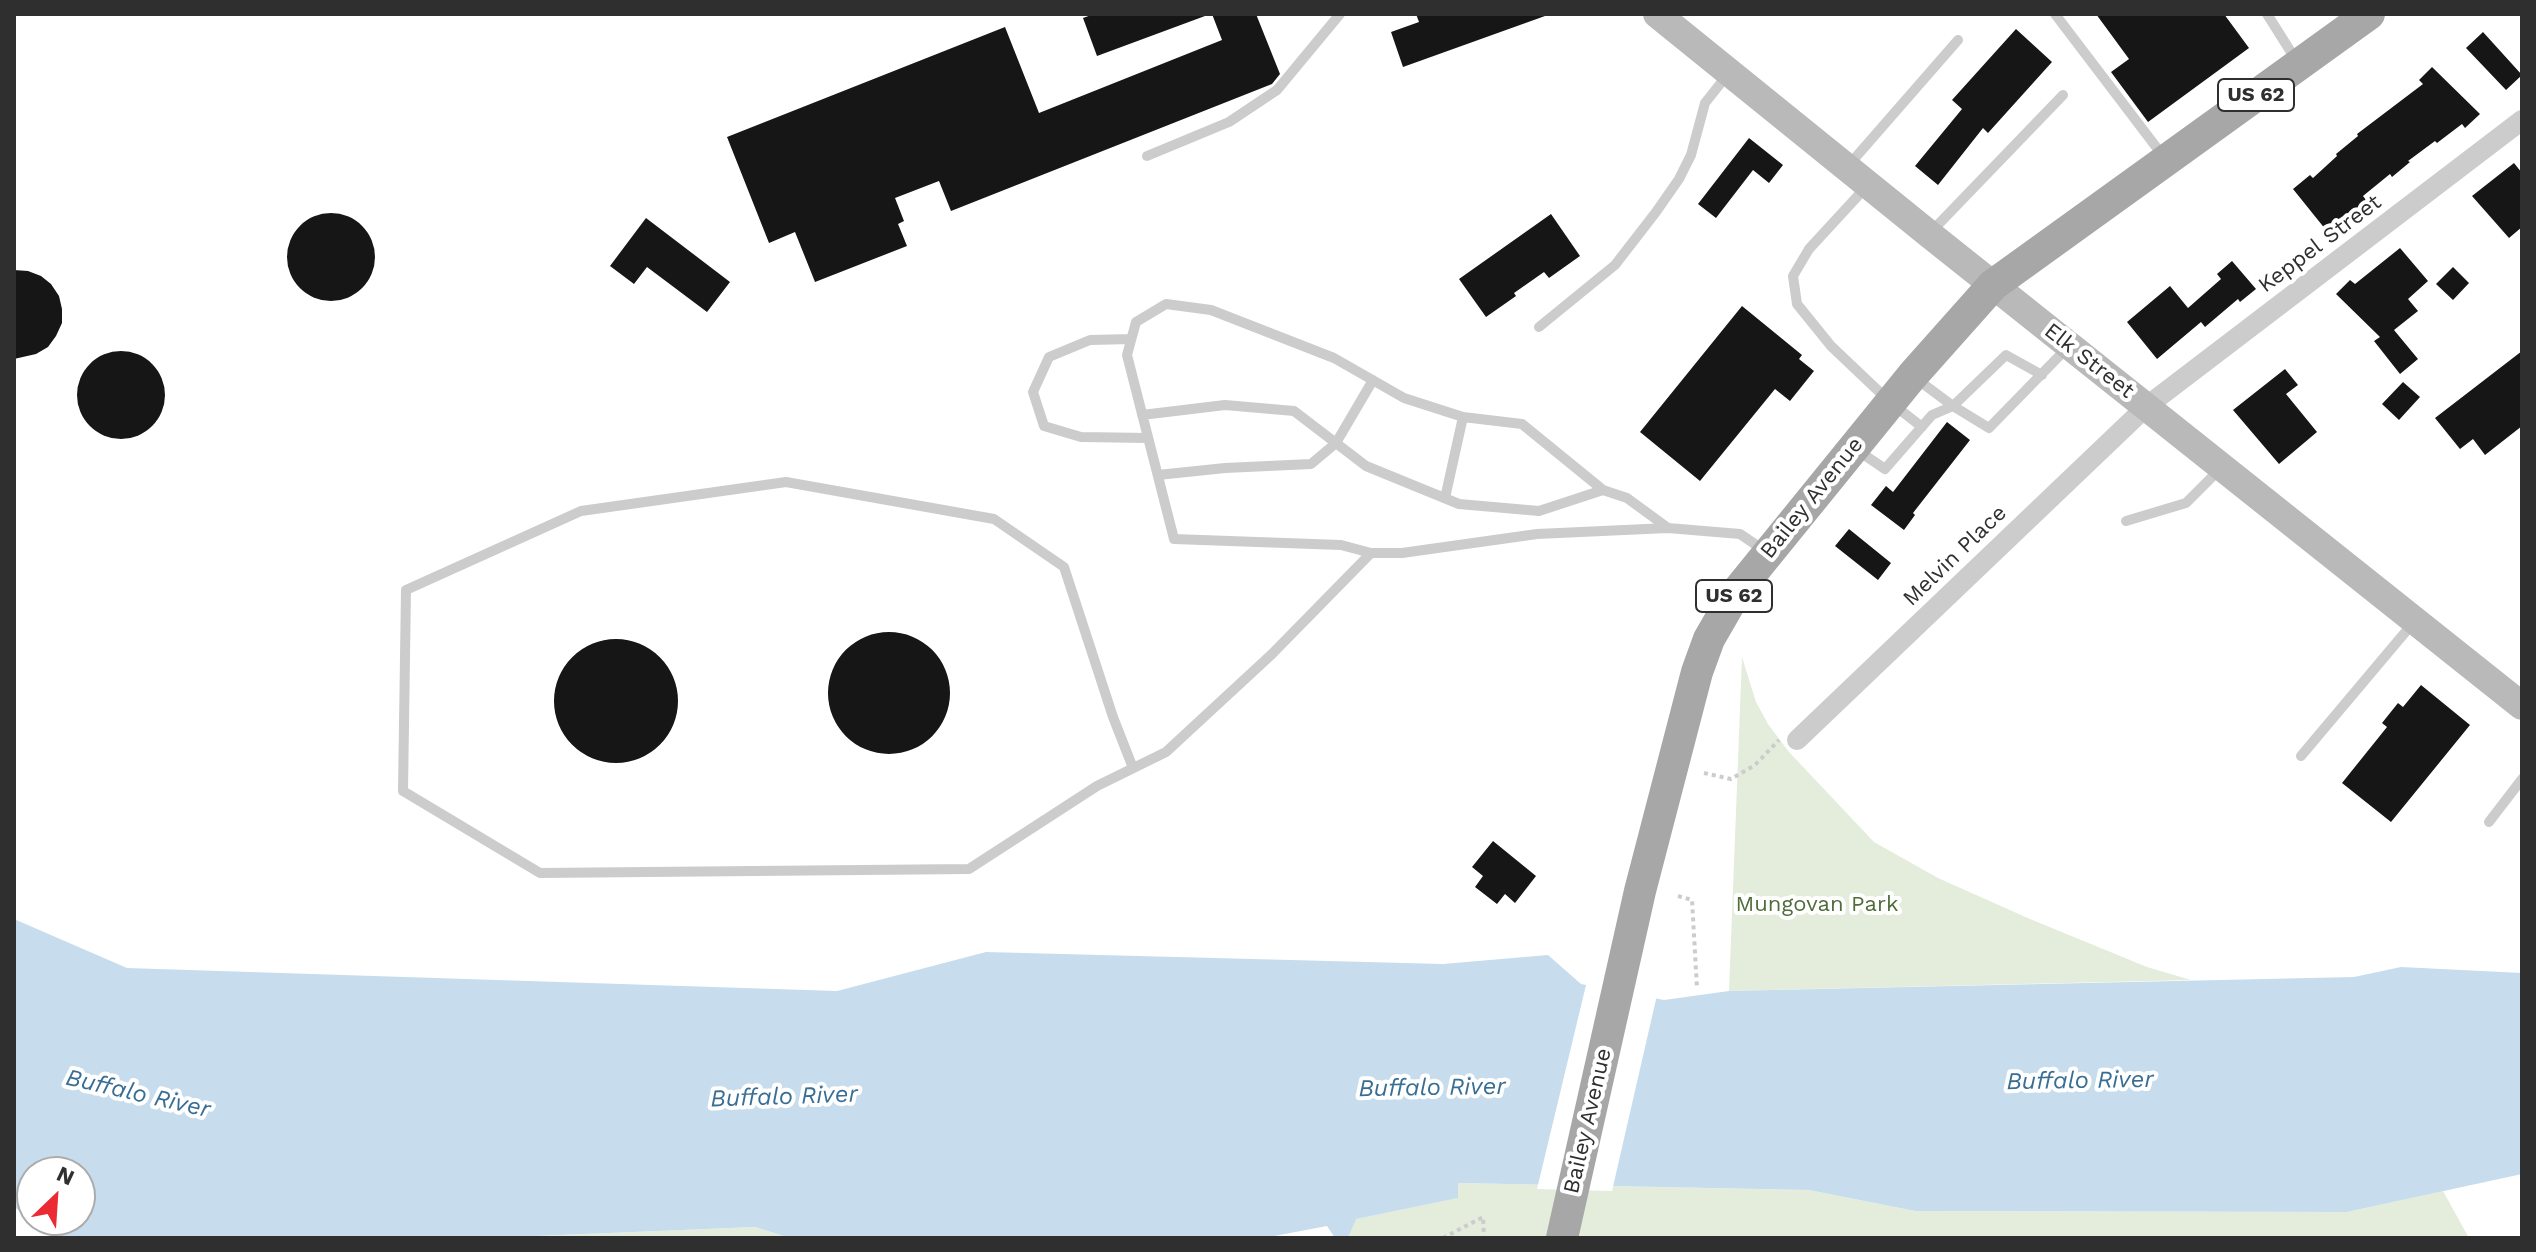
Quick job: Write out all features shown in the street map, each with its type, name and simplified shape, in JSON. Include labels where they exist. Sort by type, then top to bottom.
[{"type":"main road","name":"Elk Street","points":[[1657,14],[2522,706]]},
{"type":"main road","name":"Bailey Avenue","points":[[1562,1238],[1640,891],[1697,672],[1709,639],[1735,594],[1890,402],[1993,285],[2369,14]]},
{"type":"street","name":"Keppel Street","points":[[2147,406],[2522,120]]},
{"type":"street","name":"Melvin Place","points":[[1797,740],[2147,406]]},
{"type":"lane","points":[[1147,156],[1229,122],[1277,90],[1340,14]]},
{"type":"lane","points":[[2055,14],[2166,161]]},
{"type":"lane","points":[[2267,14],[2298,64]]},
{"type":"lane","points":[[1922,427],[1890,402],[1831,346],[1797,304],[1793,276],[1857,176],[1958,40]]},
{"type":"lane","points":[[1539,327],[1615,265],[1656,212],[1691,155],[1705,103],[1729,72]]},
{"type":"lane","points":[[1929,234],[2063,95]]},
{"type":"lane","points":[[1668,528],[1627,498],[1603,490],[1522,424],[1463,417],[1404,398],[1334,358],[1211,310],[1166,304],[1136,322],[1127,355],[1174,539],[1341,545],[1371,553],[1416,551],[1537,534],[1668,528],[1740,534],[1767,553]]},
{"type":"lane","points":[[1131,339],[1090,340],[1049,357],[1033,392],[1044,426],[1081,437],[1148,438]]},
{"type":"lane","points":[[1912,376],[1989,428],[2069,345]]},
{"type":"lane","points":[[1853,447],[1885,469],[1932,415],[1953,406],[2006,355],[2042,375]]},
{"type":"lane","points":[[1158,475],[1311,464],[1336,443],[1373,380]]},
{"type":"lane","points":[[1142,415],[1225,405],[1294,411],[1366,466],[1459,504],[1539,511],[1603,490]]},
{"type":"lane","points":[[1445,498],[1463,417]]},
{"type":"lane","points":[[2126,521],[2186,503],[2222,466]]},
{"type":"lane","points":[[1133,768],[1064,567],[994,519],[786,482],[581,511],[406,590],[403,791],[540,873],[969,869],[1097,786],[1166,752],[1272,654],[1371,553]]},
{"type":"lane","points":[[2301,756],[2415,621]]},
{"type":"lane","points":[[2489,822],[2522,779]]},
{"type":"path","points":[[1704,773],[1731,779],[1755,765],[1781,738],[1797,740]]},
{"type":"path","points":[[1678,896],[1692,900],[1697,988]]},
{"type":"path","points":[[1443,1238],[1483,1217],[1484,1238]]},
{"type":"green space","name":"Mungovan Park","points":[[1742,657],[1756,702],[1768,724],[1789,752],[1874,842],[1938,878],[2030,919],[2147,967],[2191,980],[1729,991]]},
{"type":"green space","points":[[1458,1183],[1809,1190],[1915,1211],[2347,1212],[2443,1191],[2469,1238],[1348,1238],[1355,1219],[1457,1198]]},
{"type":"green space","points":[[755,1227],[790,1238],[488,1238]]},
{"type":"water","name":"Buffalo River","points":[[14,919],[127,968],[837,991],[986,952],[1443,964],[1548,955],[1581,984],[1664,1000],[1729,991],[2354,977],[2401,967],[2522,973],[2522,1174],[2347,1212],[1915,1211],[1809,1190],[1458,1183],[1458,1198],[1356,1219],[1348,1238],[1335,1238],[1327,1226],[1264,1238],[790,1238],[755,1227],[488,1238],[59,1238],[56,1236],[96,1236],[96,1156],[16,1156],[16,1208]]},
{"type":"pier","points":[[1587,981],[1657,995],[1612,1191],[1537,1189]]},
{"type":"building","points":[[1094,14],[1205,16],[1097,56],[1083,18]]},
{"type":"building","points":[[1212,14],[1256,14],[1280,74],[1272,84],[951,211],[939,181],[895,198],[904,221],[898,224],[907,246],[815,282],[795,232],[769,243],[727,137],[1005,27],[1039,113],[1222,40]]},
{"type":"building","points":[[1416,14],[1545,16],[1403,67],[1391,32],[1419,22]]},
{"type":"building","points":[[2096,14],[2224,14],[2249,48],[2148,122],[2111,72],[2129,59]]},
{"type":"building","points":[[2016,29],[2052,62],[1988,133],[1983,128],[1938,185],[1915,166],[1962,109],[1952,100]]},
{"type":"building","points":[[2483,32],[2522,75],[2506,90],[2466,48]]},
{"type":"building","points":[[2432,67],[2480,114],[2465,128],[2462,124],[2437,143],[2435,141],[2392,177],[2390,174],[2363,196],[2366,200],[2346,218],[2348,221],[2330,235],[2293,189],[2310,175],[2313,178],[2357,134],[2423,84],[2419,80]]},
{"type":"building","points":[[1749,138],[1783,165],[1769,183],[1753,170],[1716,218],[1698,204]]},
{"type":"building","points":[[2514,163],[2522,173],[2522,227],[2509,238],[2472,196]]},
{"type":"building","points":[[331,213],[348,217],[362,226],[371,240],[375,257],[371,274],[362,288],[348,297],[331,301],[314,297],[300,288],[291,274],[287,257],[291,240],[300,226],[314,217]]},
{"type":"building","points":[[1551,214],[1580,256],[1549,278],[1544,272],[1486,317],[1459,279]]},
{"type":"building","points":[[646,218],[730,282],[707,312],[647,267],[634,284],[610,266]]},
{"type":"building","points":[[2400,248],[2428,281],[2408,299],[2418,311],[2394,330],[2418,359],[2400,374],[2374,341],[2380,337],[2336,294],[2350,280],[2355,284]]},
{"type":"building","points":[[2232,261],[2256,289],[2240,302],[2238,299],[2205,327],[2201,322],[2157,359],[2127,322],[2170,286],[2188,308],[2221,279],[2217,274]]},
{"type":"building","points":[[2453,267],[2469,283],[2453,300],[2436,284]]},
{"type":"building","points":[[14,270],[28,271],[51,284],[59,296],[62,323],[48,347],[36,354],[14,359]]},
{"type":"building","points":[[1742,306],[1802,355],[1799,359],[1814,371],[1790,401],[1775,389],[1700,481],[1640,432]]},
{"type":"building","points":[[121,351],[138,355],[152,364],[161,378],[165,395],[161,412],[152,426],[138,435],[121,439],[104,435],[90,426],[81,412],[77,395],[81,378],[90,364],[104,355]]},
{"type":"building","points":[[2522,351],[2522,426],[2485,455],[2473,439],[2460,449],[2435,418]]},
{"type":"building","points":[[2285,369],[2298,385],[2286,394],[2317,432],[2279,464],[2233,410]]},
{"type":"building","points":[[2403,382],[2420,397],[2399,420],[2382,404]]},
{"type":"building","points":[[1947,422],[1970,440],[1913,513],[1915,515],[1904,530],[1871,505],[1886,486],[1893,492]]},
{"type":"building","points":[[1849,529],[1891,563],[1878,580],[1835,546]]},
{"type":"building","points":[[889,632],[913,636],[932,650],[946,669],[950,693],[946,717],[932,736],[913,750],[889,754],[865,750],[846,736],[832,717],[828,693],[832,669],[846,650],[865,636]]},
{"type":"building","points":[[616,639],[640,644],[660,657],[673,677],[678,701],[673,725],[660,745],[640,758],[616,763],[592,758],[572,745],[559,725],[554,701],[559,677],[572,657],[592,644]]},
{"type":"building","points":[[2421,685],[2470,725],[2391,822],[2342,783],[2387,727],[2382,723],[2398,703],[2403,707]]},
{"type":"building","points":[[1493,841],[1536,876],[1515,903],[1505,894],[1497,904],[1475,887],[1483,876],[1472,867]]}]
